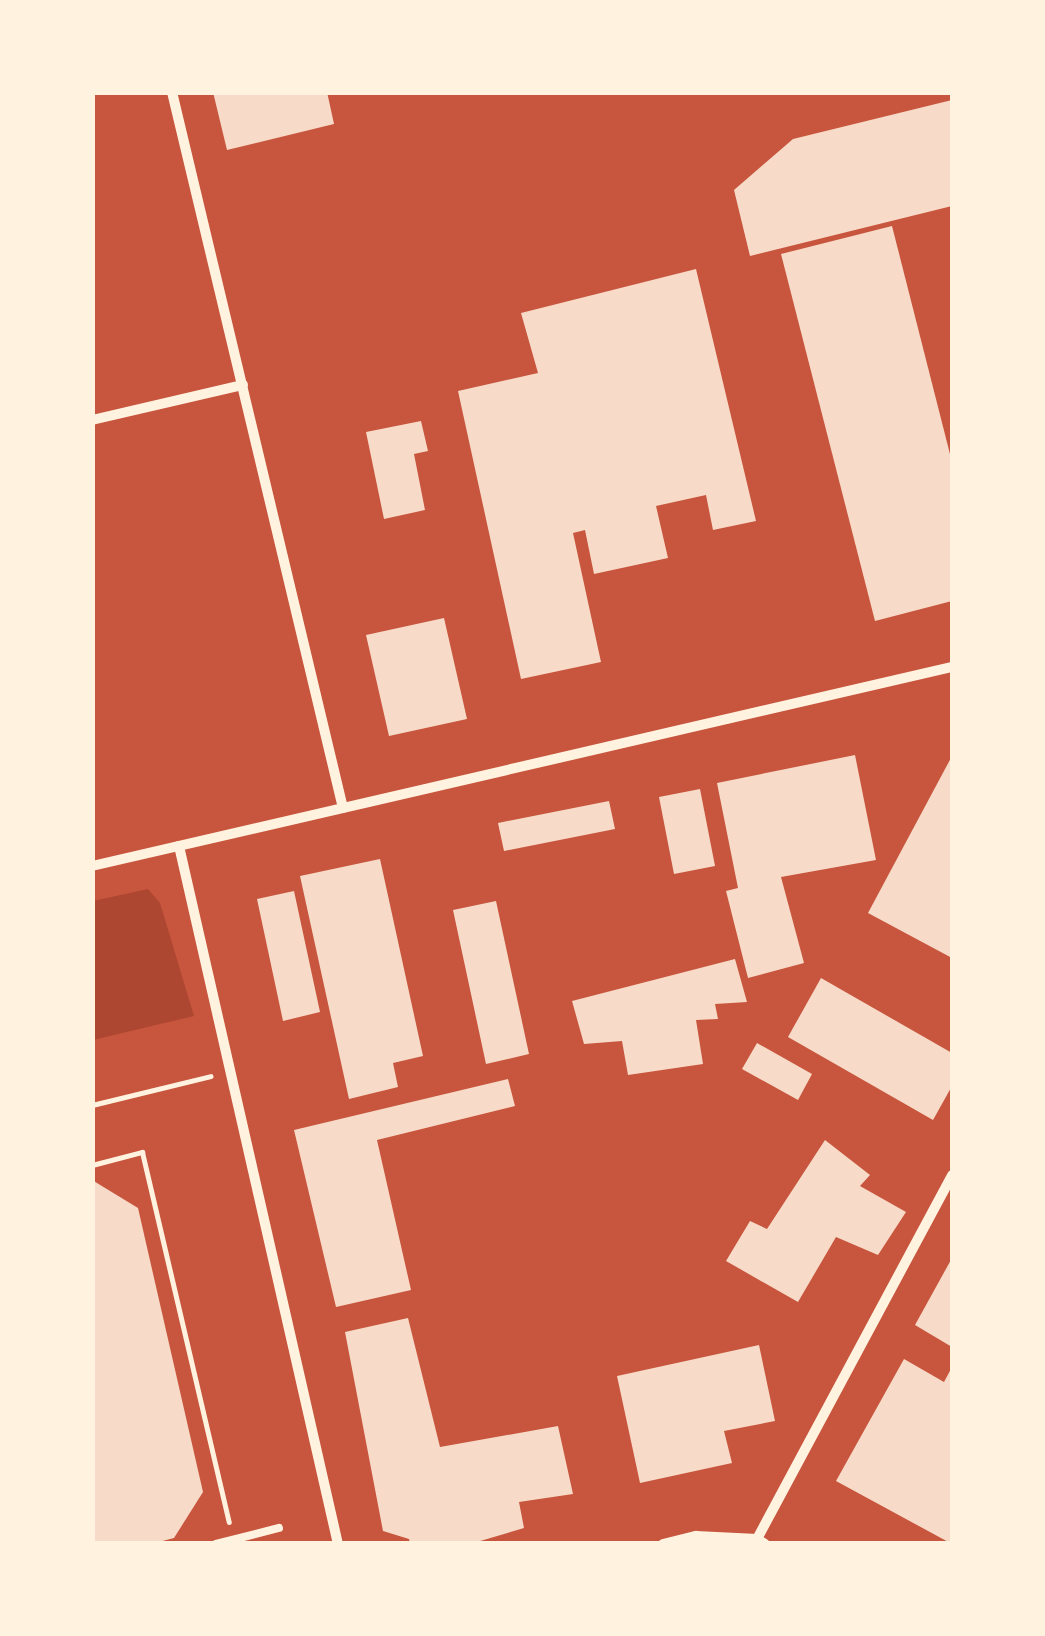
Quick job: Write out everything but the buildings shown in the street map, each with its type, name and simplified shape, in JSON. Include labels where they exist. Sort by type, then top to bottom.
[{"type":"street","points":[[172,92],[342,808]]},
{"type":"street","points":[[92,420],[243,386]]},
{"type":"street","points":[[92,866],[952,666]]},
{"type":"street","points":[[178,846],[338,1544]]},
{"type":"street","points":[[663,1544],[696,1536],[759,1542],[952,1175]]},
{"type":"lane","points":[[216,1544],[279,1528]]},
{"type":"path","points":[[92,1106],[228,1072]]},
{"type":"path","points":[[92,1164],[142,1152],[233,1540]]},
{"type":"shaded area","points":[[148,889],[160,903],[194,1016],[93,1040],[93,901]]}]
